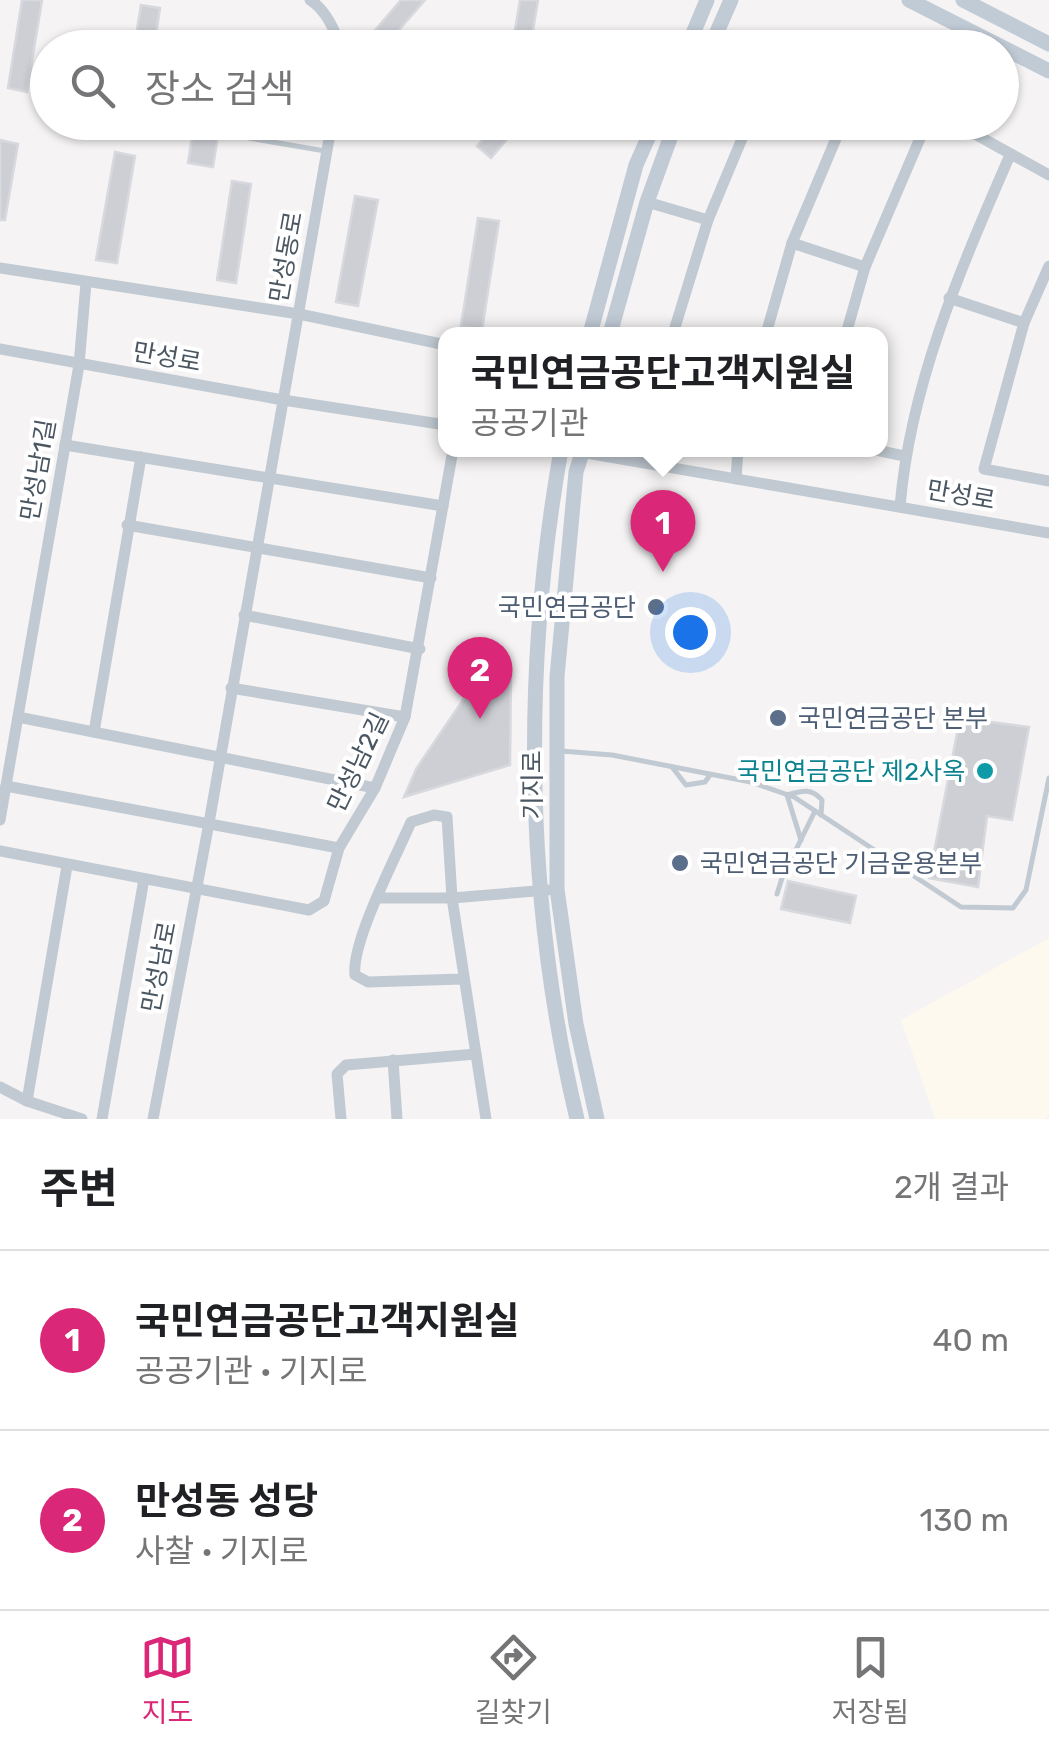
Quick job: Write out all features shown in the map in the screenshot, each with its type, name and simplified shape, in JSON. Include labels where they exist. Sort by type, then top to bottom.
[{"type":"street","points":[[310,0],[320,6],[335,30]]},
{"type":"street","points":[[695,30],[708,0]]},
{"type":"street","points":[[718,30],[731,0]]},
{"type":"street","points":[[909,0],[967,30]]},
{"type":"street","points":[[962,0],[1049,44]]},
{"type":"street","points":[[1019,57],[1049,72]]},
{"type":"street","name":"만성동로","points":[[283,400],[330,140]]},
{"type":"street","points":[[592,327],[636,165],[646,140]]},
{"type":"street","points":[[612,327],[647,202],[669,140]]},
{"type":"street","points":[[675,327],[708,220],[741,140]]},
{"type":"street","points":[[768,327],[792,243],[836,140]]},
{"type":"street","points":[[848,327],[865,268],[919,140]]},
{"type":"street","points":[[985,140],[1049,176]]},
{"type":"street","points":[[900,508],[904,456],[949,298],[1010,155]]},
{"type":"street","points":[[647,202],[708,220]]},
{"type":"street","points":[[792,243],[865,268]]},
{"type":"street","points":[[1049,266],[1024,323],[984,469],[1049,481]]},
{"type":"street","points":[[0,268],[299,314],[438,343]]},
{"type":"street","name":"만성남1길","points":[[0,820],[79,365],[86,283]]},
{"type":"street","points":[[949,298],[1024,323]]},
{"type":"street","name":"만성로","points":[[0,349],[438,424]]},
{"type":"street","name":"만성남로","points":[[153,1119],[283,400]]},
{"type":"street","points":[[65,445],[443,506]]},
{"type":"street","points":[[888,453],[904,456]]},
{"type":"street","points":[[94,732],[141,457]]},
{"type":"street","name":"만성남2길","points":[[0,851],[308,910],[324,900],[340,848],[375,788],[406,718],[452,457]]},
{"type":"street","name":"기지로","points":[[560,457],[542,601],[533,741],[550,890],[597,1119]]},
{"type":"street","name":"기지로","points":[[576,1119],[551,972],[550,890],[558,660],[577,457]]},
{"type":"street","name":"만성로","points":[[616,457],[1049,533]]},
{"type":"street","points":[[736,479],[738,457]]},
{"type":"street","points":[[128,525],[431,578]]},
{"type":"street","points":[[244,615],[420,649]]},
{"type":"street","points":[[230,688],[406,718]]},
{"type":"street","points":[[18,718],[375,788]]},
{"type":"street","points":[[6,786],[340,848]]},
{"type":"street","points":[[462,978],[368,982],[355,975],[353,962],[359,940],[411,822],[434,815],[447,817],[462,978],[486,1119]]},
{"type":"street","points":[[27,1100],[67,866]]},
{"type":"street","points":[[102,1119],[144,879]]},
{"type":"street","points":[[379,898],[452,898],[550,890]]},
{"type":"street","points":[[341,1119],[337,1074],[346,1065],[476,1054]]},
{"type":"street","points":[[392,1060],[397,1119]]},
{"type":"street","points":[[0,1087],[82,1119]]},
{"type":"lane","points":[[259,140],[328,152]]},
{"type":"lane","points":[[556,751],[612,755],[672,766],[751,782],[787,795],[962,907],[1013,908],[1026,890],[1049,778]]},
{"type":"lane","points":[[672,766],[686,784],[705,782],[711,774]]},
{"type":"lane","points":[[778,894],[822,800],[808,790],[787,795]]},
{"type":"lane","points":[[787,795],[801,840]]},
{"type":"shaded area","points":[[1049,938],[1046,1119],[935,1119],[901,1020]]},
{"type":"building","points":[[22,0],[42,0],[37,30],[30,30],[27,92],[8,88]]},
{"type":"building","points":[[401,0],[425,0],[399,30],[375,30]]},
{"type":"building","points":[[520,0],[538,0],[533,30],[515,30]]},
{"type":"building","points":[[141,5],[160,8],[157,30],[137,30]]},
{"type":"building","points":[[0,140],[18,144],[5,220],[0,220]]},
{"type":"building","points":[[192,140],[217,140],[213,167],[188,163]]},
{"type":"building","points":[[482,140],[506,140],[491,158],[477,146]]},
{"type":"building","points":[[115,152],[135,156],[117,263],[96,260]]},
{"type":"building","points":[[232,181],[251,184],[236,283],[217,280]]},
{"type":"building","points":[[355,196],[378,200],[358,306],[336,302]]},
{"type":"building","points":[[478,218],[499,221],[482,327],[461,326]]},
{"type":"building","points":[[482,672],[511,673],[510,765],[404,797],[416,769]]},
{"type":"building","name":"국민연금공단 제2사옥","points":[[960,718],[1029,727],[1012,820],[987,816],[978,887],[929,878]]},
{"type":"building","points":[[788,881],[856,896],[850,923],[781,909]]},
{"type":"place","name":"국민연금공단고객지원실","points":[[663,572]]},
{"type":"place","name":"국민연금공단","points":[[656,607]]},
{"type":"place","name":"국민연금공단 본부","points":[[778,718]]},
{"type":"place","name":"만성동 성당","points":[[480,719]]},
{"type":"place","name":"국민연금공단 제2사옥","points":[[985,771]]},
{"type":"place","name":"국민연금공단 기금운용본부","points":[[680,863]]}]
